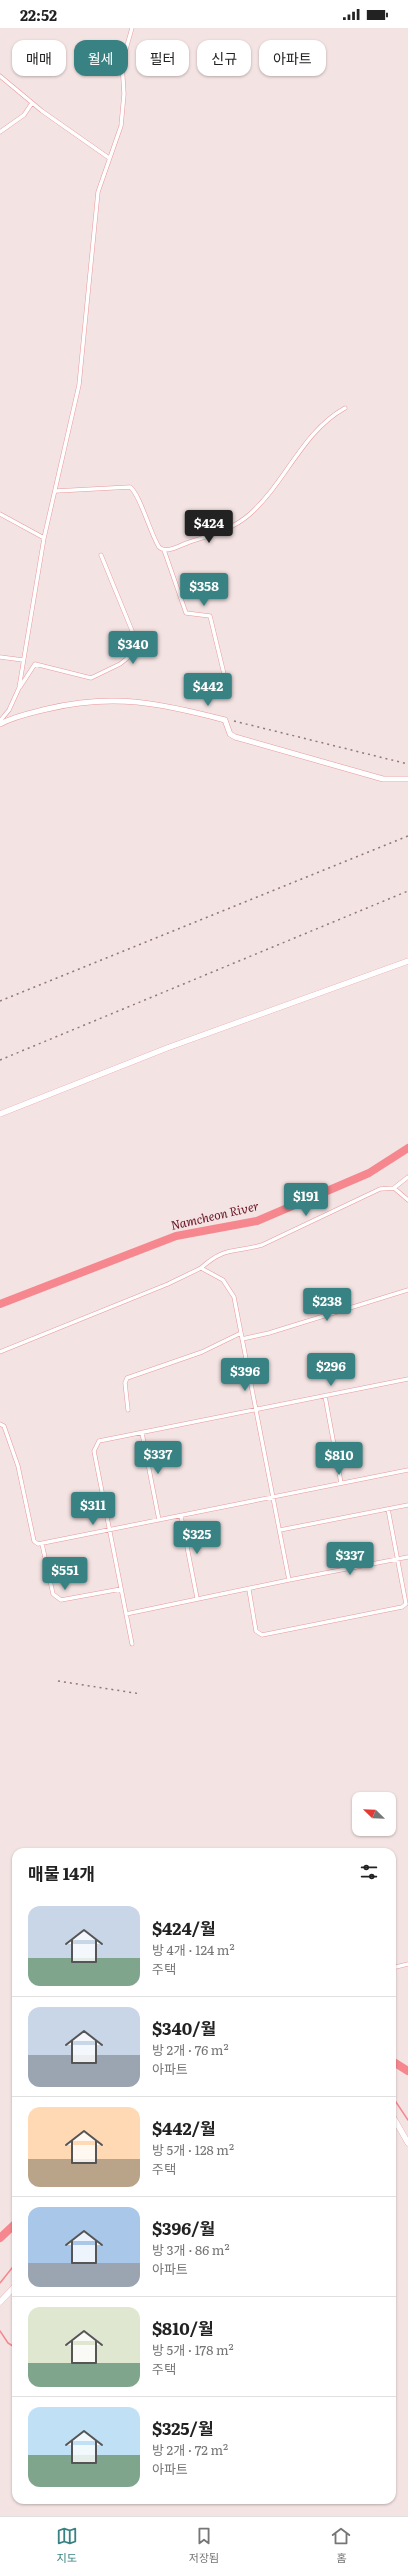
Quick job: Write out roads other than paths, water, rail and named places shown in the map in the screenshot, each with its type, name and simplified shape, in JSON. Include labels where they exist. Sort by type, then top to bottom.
[{"type":"main road","points":[[0,1114],[167,1048],[408,961]]},
{"type":"main road","points":[[396,2123],[408,2143]]},
{"type":"main road","points":[[0,2302],[12,2289]]},
{"type":"street","points":[[19,688],[44,538],[56,491],[66,433],[79,385],[98,192],[124,112],[122,63],[132,28]]},
{"type":"street","points":[[0,76],[32,103],[109,158]]},
{"type":"street","points":[[0,132],[24,115],[32,103]]},
{"type":"street","points":[[56,491],[130,487],[136,494],[150,531],[159,547],[164,550],[170,550],[229,529],[250,513],[268,496],[319,427],[331,416],[345,408]]},
{"type":"street","points":[[0,514],[44,538]]},
{"type":"street","points":[[164,550],[186,613],[210,616],[224,674]]},
{"type":"street","points":[[0,723],[9,710],[19,688],[35,664],[91,678],[120,664],[136,652],[135,638],[100,555]]},
{"type":"street","points":[[0,657],[23,660]]},
{"type":"street","points":[[0,723],[10,719],[66,705],[100,700],[136,700],[225,720],[230,734],[235,737],[292,754],[383,779],[408,779]]},
{"type":"street","points":[[0,1352],[168,1284],[201,1268],[227,1250],[247,1249],[262,1245],[380,1189],[394,1188],[408,1177]]},
{"type":"street","points":[[394,1188],[408,1200]]},
{"type":"street","points":[[201,1268],[223,1280],[234,1297],[272,1497],[290,1580]]},
{"type":"street","points":[[242,1339],[408,1290]]},
{"type":"street","points":[[128,1410],[125,1383],[127,1378],[202,1352],[241,1333]]},
{"type":"street","points":[[132,1644],[120,1589],[94,1448],[99,1441],[408,1379]]},
{"type":"street","points":[[324,1396],[341,1483]]},
{"type":"street","points":[[0,1424],[4,1426],[18,1466],[34,1541],[42,1544],[408,1470]]},
{"type":"street","points":[[142,1433],[159,1520]]},
{"type":"street","points":[[280,1530],[408,1505]]},
{"type":"street","points":[[250,1590],[259,1634],[265,1635],[405,1605],[388,1509]]},
{"type":"street","points":[[181,1516],[198,1598]]},
{"type":"street","points":[[42,1544],[53,1594],[57,1598],[61,1600],[120,1589]]},
{"type":"street","points":[[126,1614],[198,1598],[250,1590],[290,1580],[408,1557]]},
{"type":"street","points":[[396,1967],[408,1964]]},
{"type":"waterway","name":"Namcheon River","points":[[0,1304],[176,1236],[257,1221],[369,1173],[408,1148]]},
{"type":"waterway","points":[[396,2064],[408,2071]]},
{"type":"waterway","points":[[396,2102],[408,2120]]},
{"type":"waterway","points":[[0,2238],[12,2227]]},
{"type":"waterway","points":[[0,2283],[12,2268]]},
{"type":"waterway","points":[[0,2331],[8,2343],[12,2346]]},
{"type":"railway","points":[[234,721],[408,764]]},
{"type":"railway","points":[[0,1001],[408,836]]},
{"type":"railway","points":[[0,1060],[408,891]]},
{"type":"railway","points":[[58,1681],[141,1694]]}]
